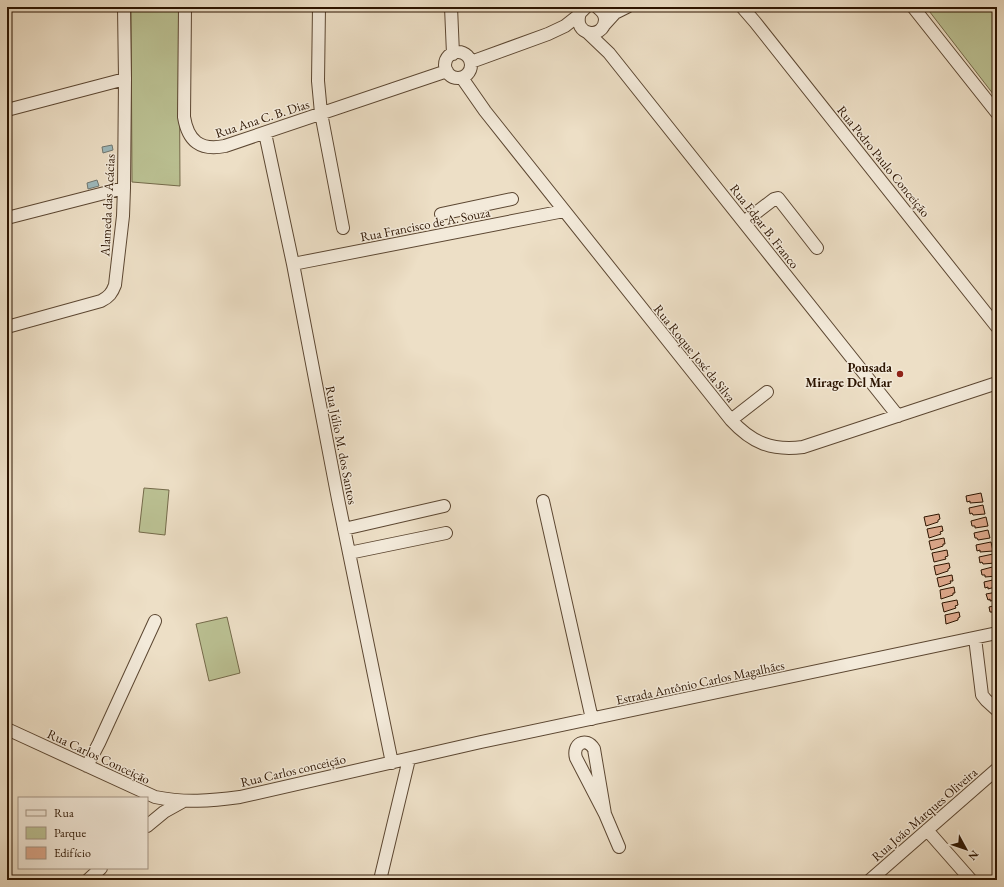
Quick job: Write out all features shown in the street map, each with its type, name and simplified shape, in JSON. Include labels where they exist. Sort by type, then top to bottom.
[{"type":"street","name":"Alameda das Acácias","points":[[7,327],[101,302],[112,293],[115,285],[124,188],[124,7]]},
{"type":"street","name":"Rua Ana C. B. Dias","points":[[185,7],[184,117],[186,128],[190,137],[198,144],[206,147],[214,148],[225,146],[447,71]]},
{"type":"street","points":[[318,7],[318,81],[321,113],[343,228]]},
{"type":"street","points":[[451,7],[453,54]]},
{"type":"street","points":[[598,7],[618,7]]},
{"type":"street","name":"Rua Edgar B. Franco","points":[[598,7],[603,11],[605,17],[605,42],[609,53]]},
{"type":"street","points":[[548,34],[568,31],[596,32],[615,13],[628,7]]},
{"type":"street","points":[[913,7],[997,113]]},
{"type":"street","name":"Rua Pedro Paulo Conceição","points":[[745,9],[997,327]]},
{"type":"street","points":[[471,62],[548,34],[565,26],[582,10]]},
{"type":"street","points":[[582,10],[580,26],[586,32]]},
{"type":"street","name":"Rua Edgar B. Franco","points":[[586,32],[609,53],[898,416]]},
{"type":"street","points":[[462,53],[466,55],[471,62],[470,72],[462,78],[455,78],[447,71],[446,63],[453,54],[462,53]]},
{"type":"street","name":"Rua Roque José da Silva","points":[[462,78],[485,111],[731,420],[754,440],[766,446],[794,448],[810,446],[997,383]]},
{"type":"street","points":[[7,110],[125,79]]},
{"type":"street","name":"Rua Júlio M. dos Santos","points":[[265,133],[293,264],[344,529],[392,763]]},
{"type":"street","points":[[7,218],[124,188]]},
{"type":"street","points":[[744,222],[774,199],[778,198],[817,248]]},
{"type":"street","points":[[441,214],[512,200]]},
{"type":"street","points":[[498,202],[503,223]]},
{"type":"street","name":"Rua Francisco de A. Souza","points":[[293,264],[564,211]]},
{"type":"street","points":[[731,420],[767,392]]},
{"type":"street","points":[[543,501],[592,719]]},
{"type":"street","points":[[344,529],[444,506]]},
{"type":"street","points":[[349,552],[446,533]]},
{"type":"street","points":[[87,766],[155,621]]},
{"type":"street","name":"Estrada Antônio Carlos Magalhães","points":[[408,759],[481,742],[997,633]]},
{"type":"street","points":[[975,638],[982,694],[997,710]]},
{"type":"street","points":[[578,722],[582,743]]},
{"type":"street","name":"Rua Carlos Conceição","points":[[7,729],[155,797],[182,802]]},
{"type":"street","points":[[605,814],[594,749],[591,745],[582,743],[576,746],[574,752],[576,758],[605,814],[619,847]]},
{"type":"street","points":[[380,880],[408,759]]},
{"type":"street","name":"Rua Carlos conceição","points":[[182,802],[210,801],[240,797],[408,759]]},
{"type":"street","name":"Rua João Marques Oliveira","points":[[870,880],[997,769]]},
{"type":"street","points":[[151,823],[156,806],[155,797]]},
{"type":"street","points":[[151,823],[182,802]]},
{"type":"street","points":[[927,830],[971,880]]},
{"type":"street","points":[[88,880],[100,869]]},
{"type":"green space","points":[[131,7],[179,7],[180,186],[132,182]]},
{"type":"green space","points":[[926,7],[997,7],[997,99]]},
{"type":"green space","points":[[144,488],[169,490],[165,535],[139,532]]},
{"type":"green space","points":[[227,617],[240,673],[209,681],[196,624]]},
{"type":"water","points":[[112,145],[113,150],[103,153],[102,147]]},
{"type":"water","points":[[97,180],[99,186],[88,189],[87,183]]},
{"type":"building","points":[[981,493],[983,502],[967,502],[966,496]]},
{"type":"building","points":[[983,505],[985,514],[970,514],[969,508]]},
{"type":"building","points":[[939,514],[940,519],[938,522],[926,526],[924,517]]},
{"type":"building","points":[[986,517],[988,526],[975,528],[975,526],[972,526],[971,521]]},
{"type":"building","points":[[942,526],[943,531],[940,532],[941,534],[929,538],[927,529]]},
{"type":"building","points":[[988,530],[990,538],[978,540],[975,538],[974,533]]},
{"type":"building","points":[[944,538],[945,544],[943,544],[943,546],[931,550],[929,541]]},
{"type":"building","points":[[991,542],[993,551],[977,551],[976,545]]},
{"type":"building","points":[[947,550],[948,556],[945,557],[946,559],[934,562],[932,553]]},
{"type":"building","points":[[993,554],[995,563],[980,563],[979,557]]},
{"type":"building","points":[[949,563],[950,568],[948,571],[936,575],[934,566]]},
{"type":"building","points":[[996,566],[997,576],[985,577],[985,575],[982,575],[981,570]]},
{"type":"building","points":[[952,575],[953,581],[950,581],[951,583],[939,587],[937,578]]},
{"type":"building","points":[[997,579],[997,588],[985,588],[984,582]]},
{"type":"building","points":[[954,587],[955,593],[953,593],[953,595],[941,599],[940,590]]},
{"type":"building","points":[[997,592],[997,600],[988,600],[986,594]]},
{"type":"building","points":[[957,600],[958,605],[955,606],[956,608],[944,612],[942,603]]},
{"type":"building","points":[[997,605],[997,613],[993,614],[990,612],[989,607]]},
{"type":"building","points":[[959,612],[960,617],[958,620],[946,624],[945,615]]},
{"type":"place","name":"Pousada Mirage Del Mar","points":[[900,374]]}]
